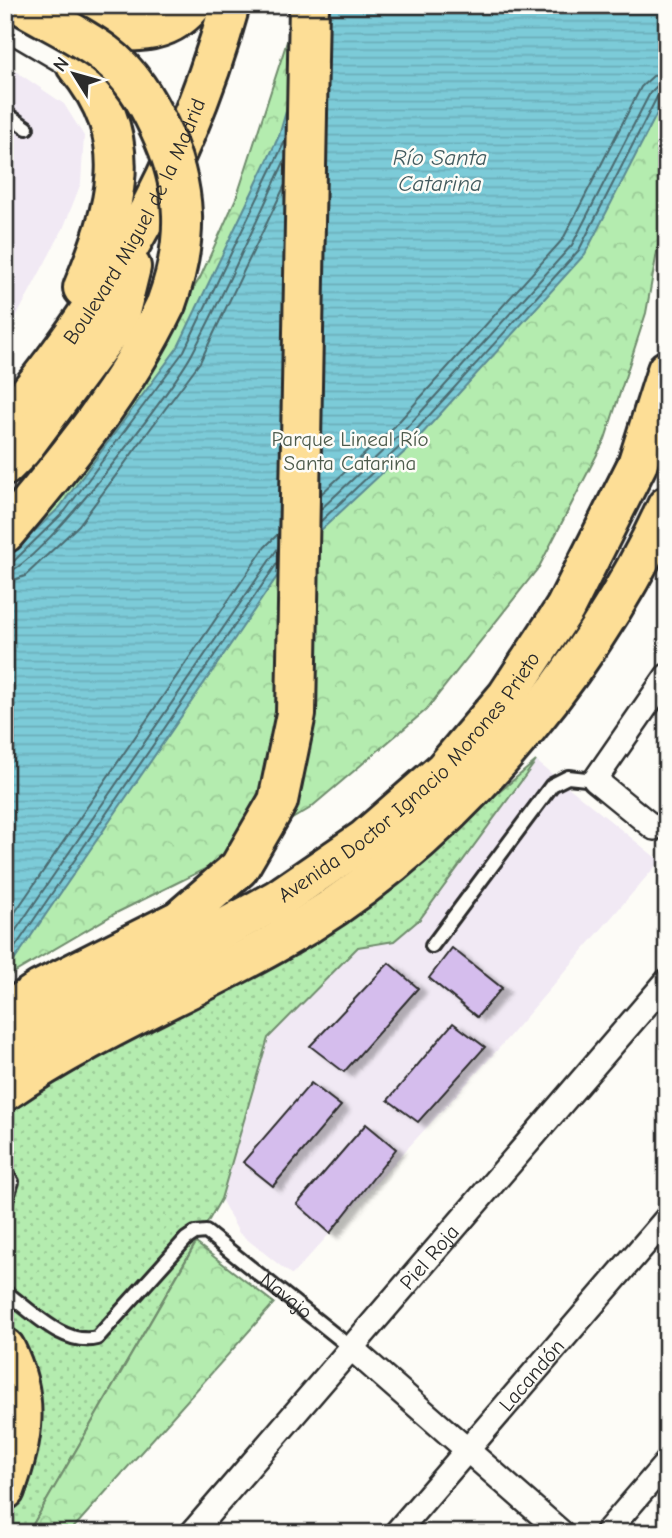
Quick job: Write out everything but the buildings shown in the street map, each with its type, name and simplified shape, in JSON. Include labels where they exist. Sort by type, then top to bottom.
[{"type":"highway","points":[[5,533],[85,438],[147,343],[171,290],[183,227],[183,205],[176,163],[153,112],[135,84],[97,49],[22,5]]},
{"type":"highway","points":[[78,14],[118,31],[143,31],[172,22],[192,5]]},
{"type":"highway","name":"Boulevard Miguel de la Madrid","points":[[5,422],[95,305],[140,231],[190,127],[230,5]]},
{"type":"highway","points":[[5,1014],[40,990],[179,919],[239,868],[278,801],[296,714],[309,5]]},
{"type":"highway","points":[[53,361],[102,243],[116,196],[113,133],[98,95],[76,65]]},
{"type":"highway","points":[[5,466],[22,449],[118,320],[140,231]]},
{"type":"highway","name":"Avenida Doctor Ignacio Morones Prieto","points":[[5,1049],[278,899],[364,840],[444,770],[507,696],[565,608],[637,465],[667,370]]},
{"type":"highway","name":"Avenida Doctor Ignacio Morones Prieto","points":[[5,1091],[51,1060],[276,943],[389,868],[489,771],[553,694],[598,631],[662,522]]},
{"type":"highway","points":[[5,1348],[15,1369],[23,1412],[19,1453],[5,1490]]},
{"type":"street","points":[[5,24],[109,86],[125,86],[135,78],[135,55],[78,14]]},
{"type":"street","points":[[654,828],[595,780],[667,676]]},
{"type":"street","name":"Piel Roja","points":[[192,1533],[667,981]]},
{"type":"street","name":"Lacandón","points":[[396,1533],[667,1218]]},
{"type":"street","name":"Navajo","points":[[350,1347],[562,1533]]},
{"type":"street","points":[[606,1533],[667,1462]]},
{"type":"lane","points":[[5,113],[27,128]]},
{"type":"lane","points":[[432,946],[552,785],[568,777],[595,780]]},
{"type":"lane","points":[[5,1174],[12,1182],[5,1203]]},
{"type":"lane","name":"Navajo","points":[[5,1292],[69,1338],[84,1342],[97,1338],[186,1239],[195,1233],[206,1232],[350,1347]]},
{"type":"shaded area","points":[[5,64],[64,104],[84,136],[81,183],[63,229],[5,338]]},
{"type":"shaded area","points":[[536,761],[660,861],[500,1047],[292,1275],[239,1233],[221,1199],[268,1038],[358,947],[394,941],[420,919]]},
{"type":"green space","name":"Río Santa Catarina","points":[[667,5],[667,197],[646,313],[605,439],[539,567],[426,710],[309,809],[219,862],[116,913],[5,978],[5,537],[131,385],[200,278],[237,196],[291,29]]},
{"type":"green space","points":[[536,761],[420,919],[394,941],[358,947],[268,1038],[221,1199],[28,1533],[5,1533],[5,1523],[14,1506],[24,1347],[5,1319],[5,1114],[24,1099],[472,815]]},
{"type":"green space","points":[[196,1243],[274,1303],[69,1533],[28,1533]]},
{"type":"water","name":"Río Santa Catarina","points":[[316,5],[667,5],[667,94],[585,254],[412,445],[287,562],[5,974],[5,559],[60,507],[178,347],[279,136]]},
{"type":"park label","name":"Parque Lineal Río Santa Catarina","points":[[350,451]]}]
